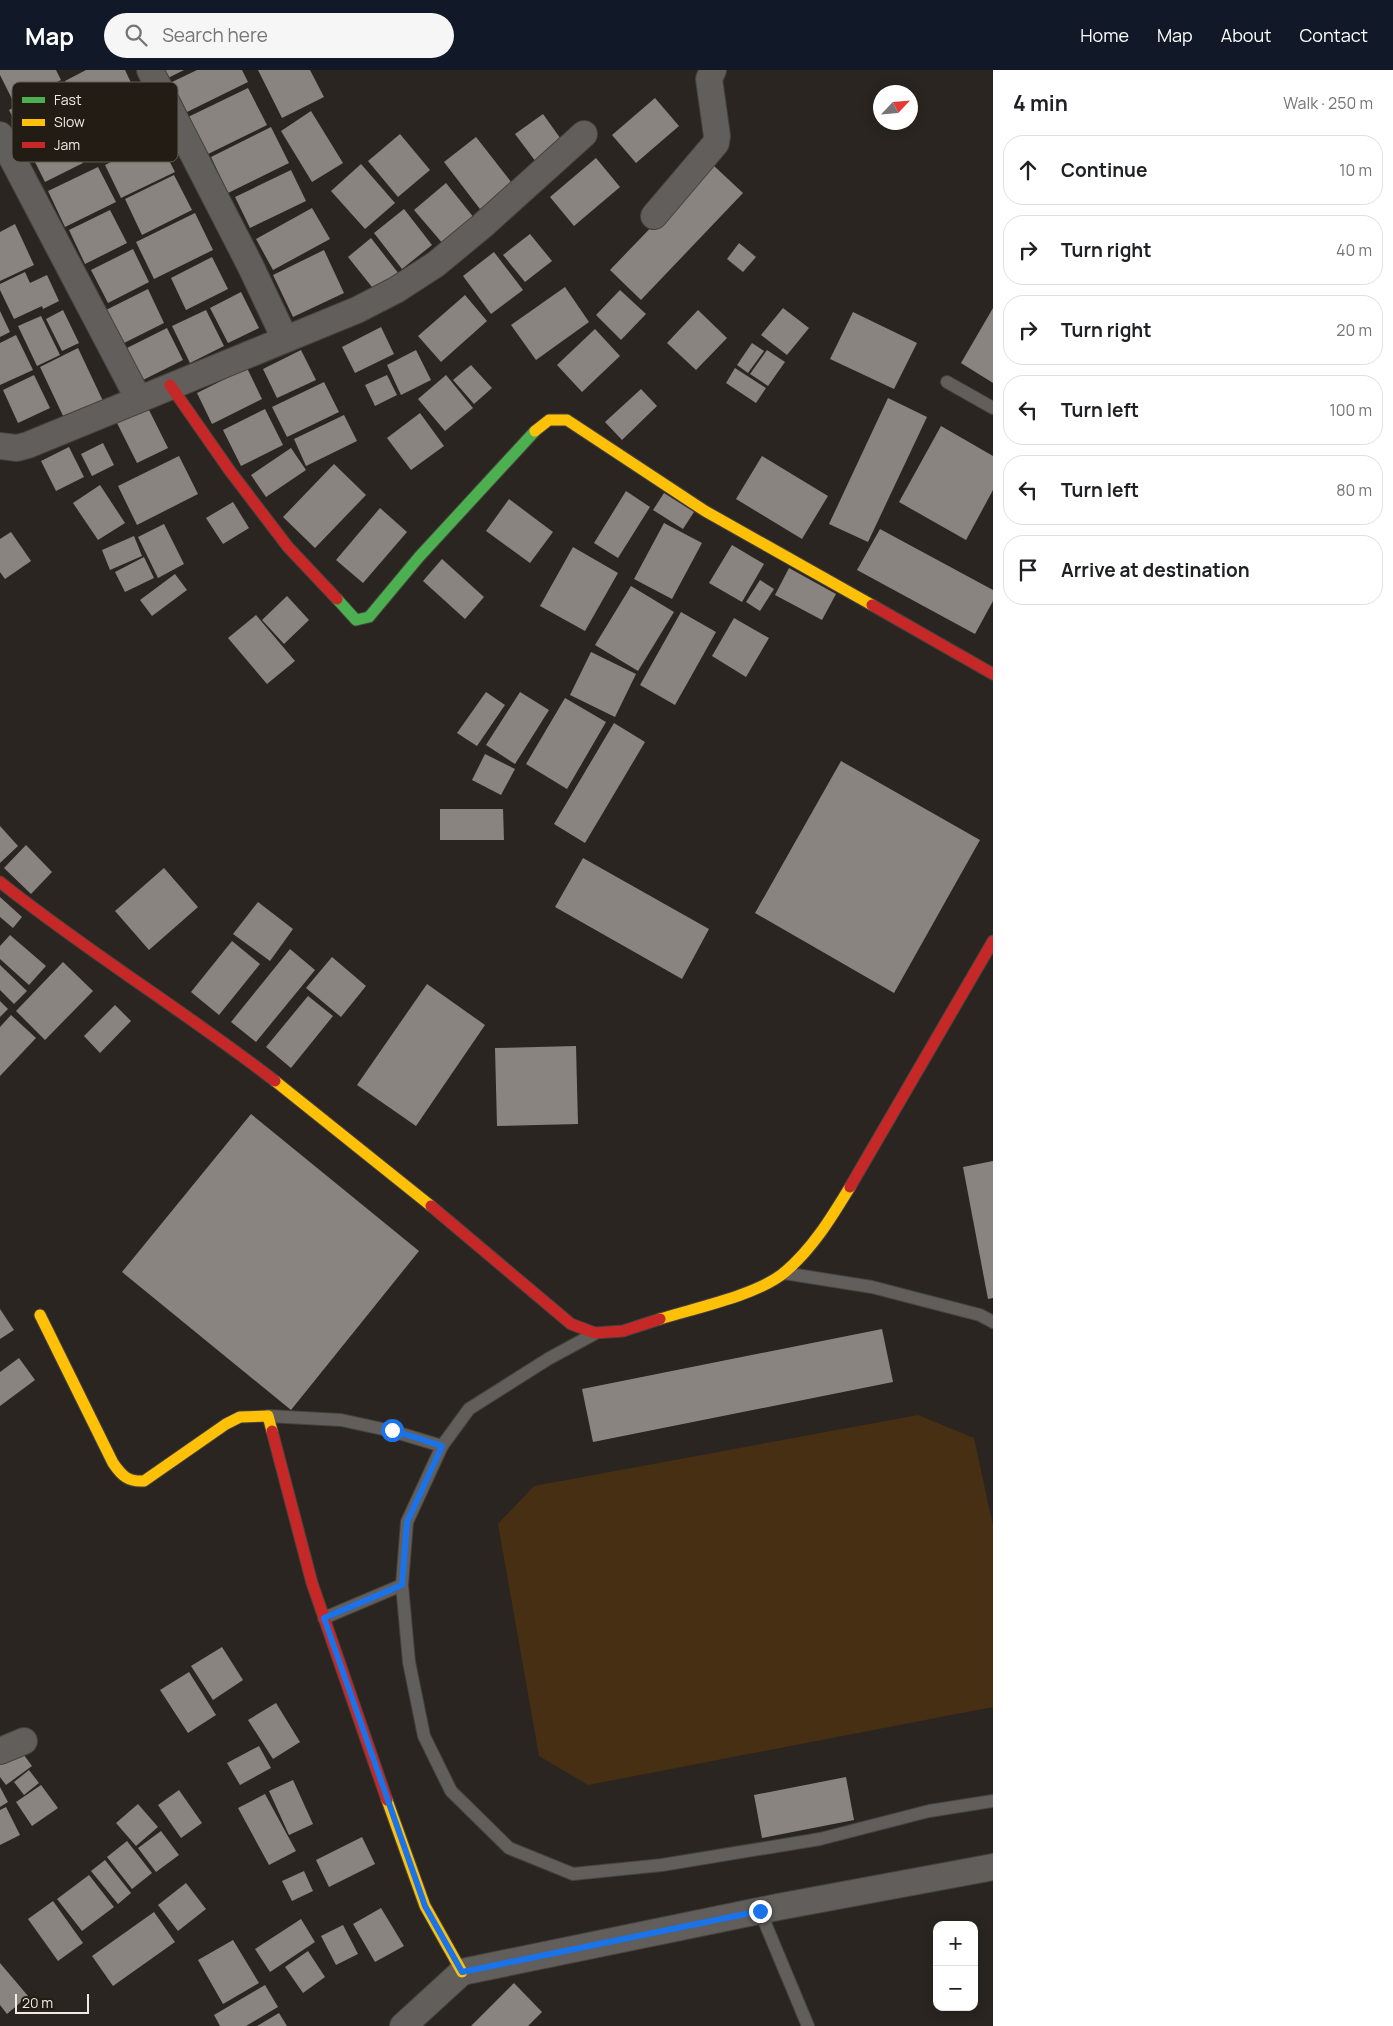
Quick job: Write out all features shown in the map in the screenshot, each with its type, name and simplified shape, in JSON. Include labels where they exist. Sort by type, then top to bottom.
[{"type":"street","points":[[150,70],[156,82]]},
{"type":"street","points":[[654,216],[716,143],[717,136],[709,79],[713,70]]},
{"type":"street","points":[[178,125],[246,257],[285,339]]},
{"type":"street","points":[[0,446],[17,448],[28,445],[138,398],[357,310],[396,290],[436,264],[482,226],[584,134]]},
{"type":"street","points":[[0,135],[12,158]]},
{"type":"street","points":[[14,162],[138,398]]},
{"type":"street","points":[[170,385],[230,471],[288,547],[356,620],[369,617],[420,557],[539,427],[557,417],[566,420],[705,511],[993,674]]},
{"type":"street","points":[[0,882],[31,908],[149,987],[208,1030],[423,1199],[571,1324],[596,1333],[623,1331],[723,1300],[750,1291],[784,1273],[824,1231],[993,941]]},
{"type":"street","points":[[40,1315],[112,1463],[124,1478],[131,1482],[144,1481],[226,1424],[240,1417],[268,1416],[312,1583],[324,1618],[425,1906],[462,1972]]},
{"type":"street","points":[[403,2026],[462,1972],[760,1911],[993,1867]]},
{"type":"lane","points":[[947,382],[993,408]]},
{"type":"lane","points":[[784,1273],[872,1287],[980,1315],[993,1322]]},
{"type":"lane","points":[[596,1333],[548,1359],[469,1408],[442,1446],[407,1522],[402,1585],[409,1662],[424,1736],[451,1791],[509,1848],[573,1874],[662,1865],[811,1840],[929,1811],[993,1801]]},
{"type":"lane","points":[[268,1416],[341,1420],[392,1430],[442,1446]]},
{"type":"lane","points":[[324,1618],[402,1585]]},
{"type":"lane","points":[[760,1911],[808,2026]]},
{"type":"shaded area","points":[[918,1415],[974,1438],[993,1526],[993,1707],[588,1785],[539,1756],[498,1524],[534,1486]]},
{"type":"building","points":[[0,70],[56,70],[61,80],[57,82],[12,82],[12,99],[0,75]]},
{"type":"building","points":[[86,70],[125,70],[131,82],[65,82]]},
{"type":"building","points":[[157,70],[184,70],[162,81]]},
{"type":"building","points":[[197,70],[242,70],[248,82],[187,112],[178,94],[178,82],[172,82]]},
{"type":"building","points":[[258,70],[310,70],[324,97],[282,118]]},
{"type":"building","points":[[248,88],[267,125],[204,156],[186,118]]},
{"type":"building","points":[[655,98],[679,126],[636,163],[612,135]]},
{"type":"building","points":[[311,111],[343,163],[312,182],[281,131]]},
{"type":"building","points":[[543,114],[563,142],[536,162],[515,134]]},
{"type":"building","points":[[271,127],[289,163],[228,193],[211,157]]},
{"type":"building","points":[[400,134],[430,170],[398,197],[368,161]]},
{"type":"building","points":[[476,137],[515,187],[483,213],[444,162]]},
{"type":"building","points":[[596,158],[620,187],[574,226],[550,197]]},
{"type":"building","points":[[35,162],[82,162],[83,163],[45,182]]},
{"type":"building","points":[[111,162],[170,162],[175,172],[121,198],[105,165]]},
{"type":"building","points":[[361,164],[395,203],[365,229],[331,191]]},
{"type":"building","points":[[712,164],[743,193],[641,300],[610,270]]},
{"type":"building","points":[[98,167],[116,202],[65,227],[48,191]]},
{"type":"building","points":[[291,170],[306,201],[250,228],[235,197]]},
{"type":"building","points":[[174,175],[192,210],[142,235],[125,199]]},
{"type":"building","points":[[446,183],[475,219],[444,245],[414,210]]},
{"type":"building","points":[[312,208],[330,239],[273,270],[256,239]]},
{"type":"building","points":[[404,209],[432,245],[402,269],[374,233]]},
{"type":"building","points":[[110,210],[127,243],[85,264],[69,230]]},
{"type":"building","points":[[195,213],[213,250],[154,279],[136,242]]},
{"type":"building","points":[[15,224],[34,265],[0,281],[0,232]]},
{"type":"building","points":[[530,234],[552,261],[525,282],[503,255]]},
{"type":"building","points":[[371,238],[399,274],[376,292],[348,257]]},
{"type":"building","points":[[739,243],[756,257],[743,272],[727,259]]},
{"type":"building","points":[[133,249],[149,282],[108,303],[91,270]]},
{"type":"building","points":[[324,250],[344,293],[293,317],[273,275]]},
{"type":"building","points":[[494,252],[523,290],[491,314],[463,276]]},
{"type":"building","points":[[212,257],[228,289],[186,310],[171,278]]},
{"type":"building","points":[[25,272],[30,283],[47,275],[59,301],[43,309],[42,306],[14,319],[0,290],[0,284]]},
{"type":"building","points":[[565,287],[589,322],[536,360],[511,325]]},
{"type":"building","points":[[148,289],[164,323],[122,344],[106,310]]},
{"type":"building","points":[[620,290],[646,314],[621,340],[596,315]]},
{"type":"building","points":[[241,292],[259,328],[228,343],[210,308]]},
{"type":"building","points":[[465,295],[487,321],[441,362],[418,336]]},
{"type":"building","points":[[783,308],[809,328],[787,355],[761,335]]},
{"type":"building","points":[[993,308],[993,383],[961,363]]},
{"type":"building","points":[[63,310],[79,343],[62,351],[46,319]]},
{"type":"building","points":[[206,310],[224,346],[190,363],[172,326]]},
{"type":"building","points":[[698,310],[727,338],[696,370],[667,343]]},
{"type":"building","points":[[0,311],[10,332],[0,337]]},
{"type":"building","points":[[853,312],[917,343],[894,389],[830,359]]},
{"type":"building","points":[[41,316],[60,355],[37,366],[18,326]]},
{"type":"building","points":[[381,327],[394,354],[355,373],[342,347]]},
{"type":"building","points":[[167,328],[183,360],[143,380],[127,348]]},
{"type":"building","points":[[595,329],[620,356],[582,392],[557,365]]},
{"type":"building","points":[[16,335],[33,370],[0,385],[0,343]]},
{"type":"building","points":[[752,343],[764,351],[748,373],[737,365]]},
{"type":"building","points":[[78,348],[103,401],[65,420],[40,367]]},
{"type":"building","points":[[301,350],[316,380],[277,398],[263,369]]},
{"type":"building","points":[[416,350],[431,380],[401,395],[387,365]]},
{"type":"building","points":[[767,350],[785,362],[768,386],[750,374]]},
{"type":"building","points":[[471,365],[492,388],[474,404],[453,380]]},
{"type":"building","points":[[247,368],[262,399],[212,424],[197,393]]},
{"type":"building","points":[[735,368],[766,388],[756,403],[726,383]]},
{"type":"building","points":[[34,375],[50,408],[18,423],[3,390]]},
{"type":"building","points":[[387,375],[397,395],[375,406],[365,385]]},
{"type":"building","points":[[446,375],[473,408],[445,431],[418,399]]},
{"type":"building","points":[[324,382],[339,412],[287,437],[272,407]]},
{"type":"building","points":[[641,389],[657,406],[622,440],[605,422]]},
{"type":"building","points":[[888,398],[927,417],[868,542],[829,524]]},
{"type":"building","points":[[147,406],[168,448],[137,463],[116,421]]},
{"type":"building","points":[[265,409],[283,445],[241,466],[223,430]]},
{"type":"building","points":[[420,413],[444,446],[411,470],[387,438]]},
{"type":"building","points":[[344,415],[357,441],[306,466],[294,439]]},
{"type":"building","points":[[941,426],[993,456],[993,490],[966,540],[899,502]]},
{"type":"building","points":[[103,443],[114,465],[92,476],[81,454]]},
{"type":"building","points":[[69,447],[84,477],[56,491],[41,461]]},
{"type":"building","points":[[291,448],[306,470],[266,497],[251,475]]},
{"type":"building","points":[[179,456],[198,494],[137,525],[118,486]]},
{"type":"building","points":[[762,456],[828,496],[802,539],[736,499]]},
{"type":"building","points":[[334,464],[366,495],[315,548],[283,517]]},
{"type":"building","points":[[100,485],[125,523],[98,540],[73,503]]},
{"type":"building","points":[[626,491],[650,507],[618,558],[594,543]]},
{"type":"building","points":[[664,493],[694,512],[683,529],[653,510]]},
{"type":"building","points":[[509,499],[553,532],[530,563],[486,531]]},
{"type":"building","points":[[233,502],[249,528],[223,544],[206,518]]},
{"type":"building","points":[[380,508],[407,532],[363,583],[336,560]]},
{"type":"building","points":[[664,523],[702,543],[672,599],[634,579]]},
{"type":"building","points":[[164,524],[184,564],[158,578],[138,537]]},
{"type":"building","points":[[880,529],[993,590],[993,601],[975,634],[857,570]]},
{"type":"building","points":[[11,532],[31,561],[5,579],[0,572],[0,539]]},
{"type":"building","points":[[134,536],[142,556],[110,570],[102,550]]},
{"type":"building","points":[[732,545],[764,564],[742,602],[709,583]]},
{"type":"building","points":[[573,547],[618,573],[585,631],[540,606]]},
{"type":"building","points":[[144,557],[154,578],[125,592],[115,572]]},
{"type":"building","points":[[442,559],[484,597],[465,619],[423,581]]},
{"type":"building","points":[[789,568],[836,594],[822,620],[775,595]]},
{"type":"building","points":[[175,574],[187,590],[152,616],[140,600]]},
{"type":"building","points":[[760,580],[774,589],[760,611],[746,602]]},
{"type":"building","points":[[631,586],[674,612],[638,671],[595,645]]},
{"type":"building","points":[[287,596],[309,620],[284,644],[262,620]]},
{"type":"building","points":[[681,612],[716,632],[675,705],[640,685]]},
{"type":"building","points":[[256,615],[295,661],[267,684],[228,638]]},
{"type":"building","points":[[734,618],[769,638],[746,677],[712,656]]},
{"type":"building","points":[[591,652],[636,674],[615,717],[570,695]]},
{"type":"building","points":[[486,692],[505,705],[477,746],[457,733]]},
{"type":"building","points":[[520,692],[549,710],[515,764],[486,745]]},
{"type":"building","points":[[565,698],[606,722],[567,789],[526,764]]},
{"type":"building","points":[[614,723],[645,742],[585,843],[554,824]]},
{"type":"building","points":[[485,754],[515,769],[501,795],[472,780]]},
{"type":"building","points":[[841,761],[980,840],[894,993],[755,913]]},
{"type":"building","points":[[440,809],[503,809],[504,840],[440,840]]},
{"type":"building","points":[[0,826],[18,846],[0,863]]},
{"type":"building","points":[[26,845],[52,872],[31,894],[4,868]]},
{"type":"building","points":[[583,858],[709,929],[682,979],[555,907]]},
{"type":"building","points":[[164,868],[198,907],[149,950],[115,911]]},
{"type":"building","points":[[0,897],[22,917],[13,928],[0,917]]},
{"type":"building","points":[[258,902],[293,929],[270,961],[233,934]]},
{"type":"building","points":[[10,935],[46,966],[29,985],[0,959],[0,946]]},
{"type":"building","points":[[232,941],[260,964],[219,1015],[191,992]]},
{"type":"building","points":[[290,949],[315,970],[256,1042],[231,1022]]},
{"type":"building","points":[[332,957],[366,986],[341,1017],[306,988]]},
{"type":"building","points":[[63,962],[93,991],[45,1040],[16,1011]]},
{"type":"building","points":[[0,965],[27,991],[14,1004],[0,990]]},
{"type":"building","points":[[427,984],[485,1025],[416,1126],[357,1085]]},
{"type":"building","points":[[308,996],[333,1016],[291,1068],[266,1047]]},
{"type":"building","points":[[0,1001],[8,1009],[0,1017]]},
{"type":"building","points":[[115,1005],[131,1021],[100,1053],[84,1036]]},
{"type":"building","points":[[11,1015],[36,1038],[0,1076],[0,1027]]},
{"type":"building","points":[[576,1046],[578,1124],[497,1126],[495,1048]]},
{"type":"building","points":[[251,1114],[419,1251],[291,1410],[122,1272]]},
{"type":"building","points":[[993,1161],[993,1298],[988,1299],[963,1167]]},
{"type":"building","points":[[0,1309],[14,1330],[0,1339]]},
{"type":"building","points":[[882,1329],[893,1382],[593,1442],[582,1389]]},
{"type":"building","points":[[19,1358],[35,1380],[0,1406],[0,1372]]},
{"type":"building","points":[[222,1647],[243,1680],[213,1700],[191,1666]]},
{"type":"building","points":[[189,1672],[216,1715],[188,1733],[160,1690]]},
{"type":"building","points":[[276,1703],[300,1742],[273,1759],[248,1720]]},
{"type":"building","points":[[259,1746],[271,1768],[240,1785],[227,1763]]},
{"type":"building","points":[[18,1747],[32,1766],[6,1785],[0,1777],[0,1760]]},
{"type":"building","points":[[29,1770],[39,1783],[24,1795],[14,1782]]},
{"type":"building","points":[[846,1777],[854,1820],[762,1838],[754,1795]]},
{"type":"building","points":[[293,1780],[313,1824],[289,1835],[269,1791]]},
{"type":"building","points":[[41,1785],[58,1808],[32,1826],[16,1802]]},
{"type":"building","points":[[0,1787],[8,1802],[0,1807]]},
{"type":"building","points":[[179,1790],[202,1823],[181,1838],[158,1805]]},
{"type":"building","points":[[265,1794],[296,1851],[269,1865],[238,1808]]},
{"type":"building","points":[[138,1804],[158,1827],[136,1846],[116,1823]]},
{"type":"building","points":[[6,1807],[20,1835],[0,1845],[0,1810]]},
{"type":"building","points":[[161,1831],[179,1855],[156,1872],[138,1848]]},
{"type":"building","points":[[362,1837],[375,1864],[329,1887],[316,1860]]},
{"type":"building","points":[[127,1841],[152,1873],[132,1889],[107,1857]]},
{"type":"building","points":[[105,1860],[131,1893],[118,1904],[91,1871]]},
{"type":"building","points":[[304,1871],[313,1891],[292,1901],[282,1881]]},
{"type":"building","points":[[89,1875],[114,1907],[82,1931],[57,1899]]},
{"type":"building","points":[[186,1883],[206,1909],[178,1931],[158,1905]]},
{"type":"building","points":[[53,1901],[83,1943],[58,1961],[28,1919]]},
{"type":"building","points":[[381,1908],[404,1946],[375,1962],[353,1924]]},
{"type":"building","points":[[154,1912],[175,1942],[113,1986],[92,1956]]},
{"type":"building","points":[[301,1919],[315,1942],[270,1972],[255,1949]]},
{"type":"building","points":[[343,1925],[358,1954],[336,1965],[321,1936]]},
{"type":"building","points":[[233,1940],[259,1983],[223,2004],[198,1960]]},
{"type":"building","points":[[308,1951],[325,1977],[303,1993],[285,1967]]},
{"type":"building","points":[[0,1963],[28,1996],[7,2014],[0,2005]]},
{"type":"building","points":[[514,1983],[542,2012],[528,2026],[471,2026]]},
{"type":"building","points":[[265,1985],[278,2007],[246,2026],[220,2026],[214,2015]]},
{"type":"building","points":[[279,2013],[287,2026],[257,2026]]},
{"type":"traffic: fast","points":[[337,599],[356,620],[369,617],[419,557],[535,431]]},
{"type":"traffic: slow","points":[[535,431],[549,420],[567,420],[705,511],[872,605]]},
{"type":"traffic: slow","points":[[275,1081],[431,1206]]},
{"type":"traffic: slow","points":[[660,1319],[759,1288],[785,1272],[813,1243],[850,1187]]},
{"type":"traffic: slow","points":[[40,1315],[113,1463],[123,1475],[130,1479],[144,1481],[226,1424],[240,1417],[268,1416],[272,1431]]},
{"type":"traffic: slow","points":[[387,1800],[425,1906],[462,1972]]},
{"type":"traffic: jam","points":[[170,385],[230,471],[288,547],[337,599]]},
{"type":"traffic: jam","points":[[872,605],[993,674]]},
{"type":"traffic: jam","points":[[0,882],[275,1081]]},
{"type":"traffic: jam","points":[[850,1187],[993,941]]},
{"type":"traffic: jam","points":[[431,1206],[571,1324],[595,1333],[623,1331],[660,1319]]},
{"type":"traffic: jam","points":[[272,1431],[312,1583],[387,1800]]},
{"type":"route","points":[[392,1430],[442,1446],[407,1522],[402,1585],[324,1618],[425,1906],[462,1972],[760,1911]]}]
